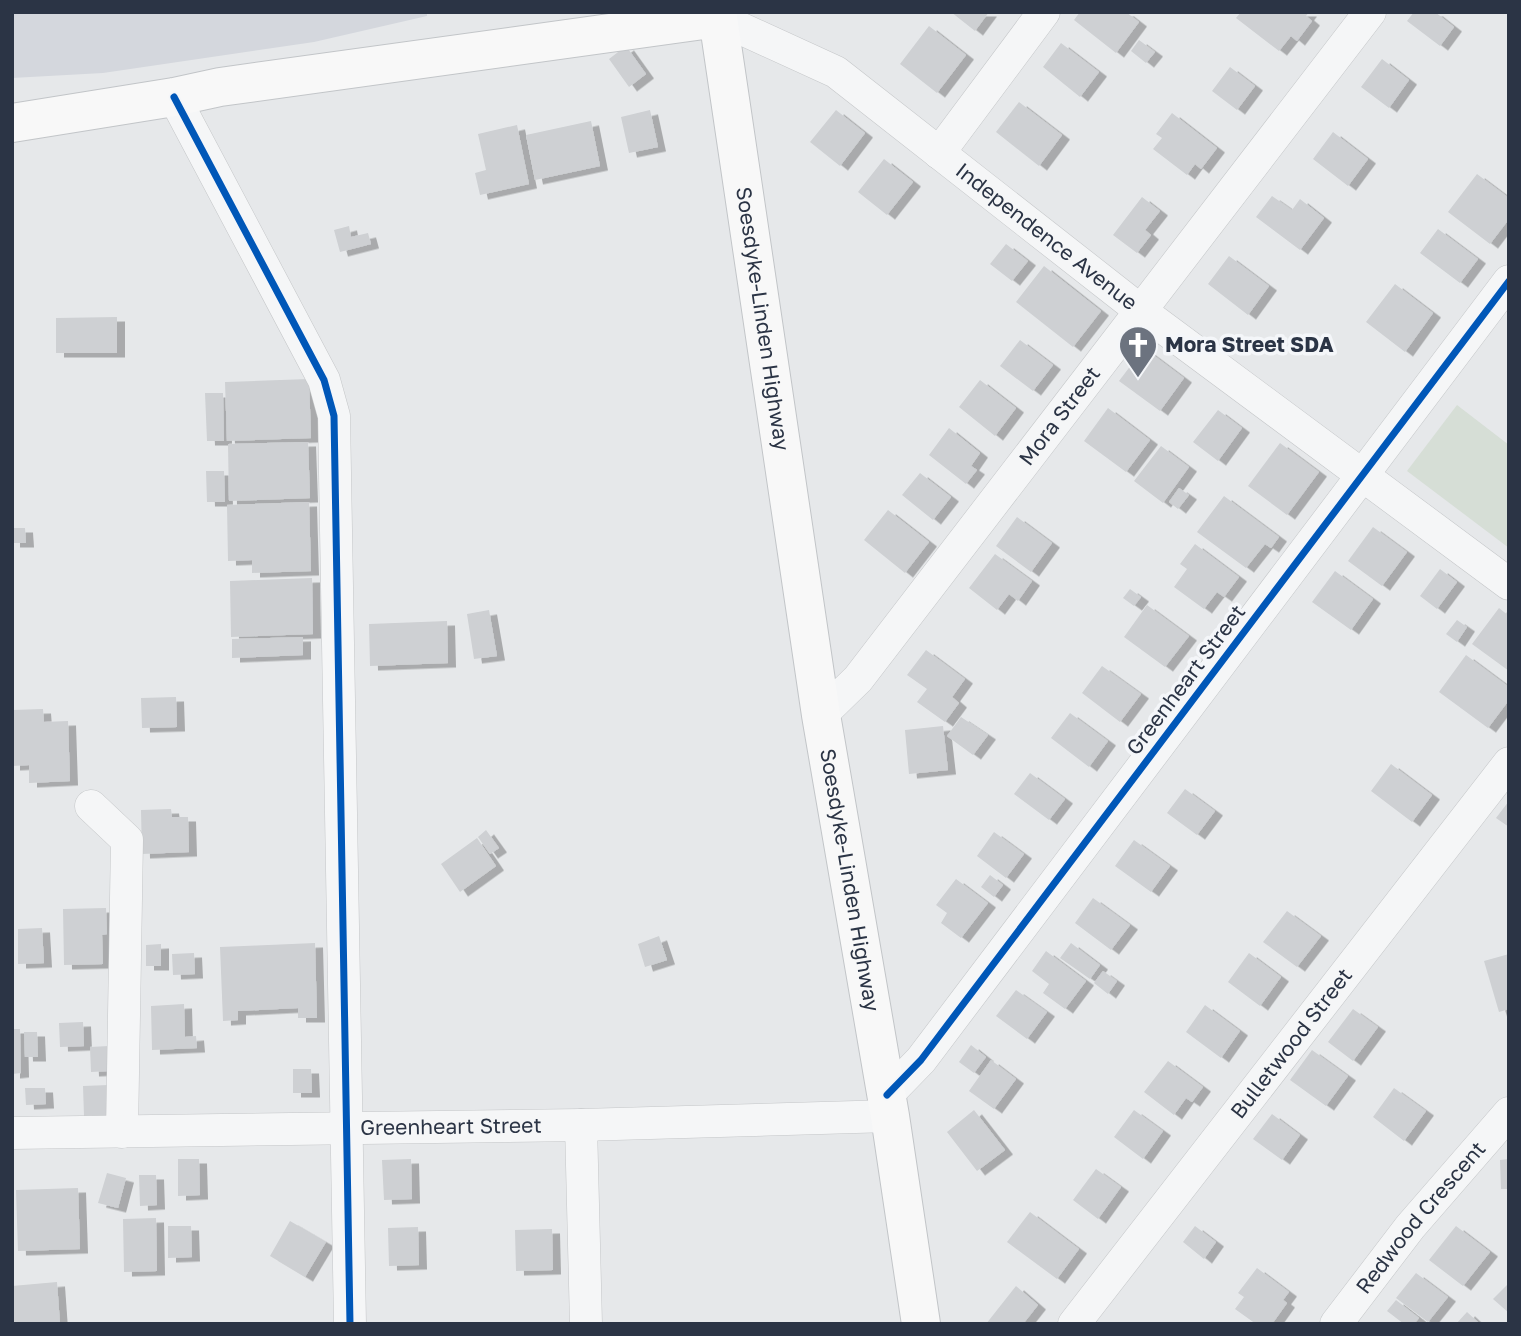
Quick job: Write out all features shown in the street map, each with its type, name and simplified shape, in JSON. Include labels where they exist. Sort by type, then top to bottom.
[{"type":"main road","points":[[12,123],[220,87],[720,14]]},
{"type":"main road","name":"Soesdyke-Linden Highway","points":[[720,14],[821,715],[888,1106],[921,1324]]},
{"type":"street","points":[[939,153],[1044,12]]},
{"type":"street","name":"Mora Street","points":[[821,715],[858,678],[1370,12]]},
{"type":"street","name":"Independence Avenue","points":[[720,14],[835,72],[1141,311],[1509,584]]},
{"type":"street","points":[[174,97],[324,380],[334,416],[350,1324]]},
{"type":"street","name":"Greenheart Street","points":[[12,1133],[581,1125],[888,1106],[1509,281]]},
{"type":"street","name":"Bulletwood Street","points":[[1074,1324],[1509,763]]},
{"type":"street","points":[[91,806],[127,840],[122,1132]]},
{"type":"street","name":"Redwood Crescent","points":[[1336,1324],[1410,1227],[1509,1113]]},
{"type":"street","points":[[581,1125],[586,1324]]},
{"type":"shaded area","points":[[12,12],[427,12],[427,16],[314,42],[103,73],[12,78]]},
{"type":"shaded area","points":[[1457,405],[1509,445],[1509,548],[1407,471]]},
{"type":"building","points":[[951,12],[989,12],[975,31]]},
{"type":"building","points":[[1080,12],[1126,12],[1139,22],[1116,53],[1074,20]]},
{"type":"building","points":[[1241,12],[1309,12],[1306,16],[1312,21],[1297,41],[1291,36],[1279,51],[1236,18]]},
{"type":"building","points":[[1414,12],[1435,12],[1454,27],[1440,46],[1407,21]]},
{"type":"building","points":[[929,26],[966,55],[937,93],[900,64]]},
{"type":"building","points":[[1139,40],[1155,52],[1146,63],[1131,51]]},
{"type":"building","points":[[1061,43],[1099,72],[1080,97],[1043,67]]},
{"type":"building","points":[[626,46],[646,74],[629,87],[609,59]]},
{"type":"building","points":[[1382,59],[1409,80],[1389,108],[1361,87]]},
{"type":"building","points":[[1230,67],[1255,86],[1237,110],[1212,91]]},
{"type":"building","points":[[1019,102],[1062,135],[1039,166],[996,132]]},
{"type":"building","points":[[650,110],[658,147],[629,153],[621,117]]},
{"type":"building","points":[[836,110],[865,133],[840,166],[810,142]]},
{"type":"building","points":[[1172,113],[1217,148],[1201,169],[1195,164],[1187,175],[1153,149],[1162,138],[1156,134]]},
{"type":"building","points":[[591,121],[600,166],[535,180],[526,135]]},
{"type":"building","points":[[517,125],[529,184],[480,195],[475,173],[486,170],[478,134]]},
{"type":"building","points":[[1333,132],[1368,159],[1348,186],[1313,159]]},
{"type":"building","points":[[884,159],[913,182],[887,215],[858,192]]},
{"type":"building","points":[[1477,174],[1509,198],[1509,219],[1490,244],[1448,212]]},
{"type":"building","points":[[1272,196],[1292,210],[1300,199],[1324,218],[1300,250],[1256,217]]},
{"type":"building","points":[[1142,197],[1160,211],[1145,230],[1151,235],[1137,253],[1113,235]]},
{"type":"building","points":[[349,226],[351,237],[368,233],[371,244],[340,252],[334,230]]},
{"type":"building","points":[[1438,229],[1478,259],[1460,283],[1420,253]]},
{"type":"building","points":[[1006,244],[1028,261],[1012,281],[990,264]]},
{"type":"building","points":[[1229,256],[1269,286],[1248,315],[1208,284]]},
{"type":"building","points":[[1044,266],[1101,311],[1073,347],[1016,302]]},
{"type":"building","points":[[1395,284],[1433,313],[1405,352],[1366,322]]},
{"type":"building","points":[[117,317],[117,353],[56,353],[56,318]]},
{"type":"building","points":[[1020,340],[1053,365],[1033,391],[1000,366]]},
{"type":"building","points":[[1144,348],[1184,378],[1160,411],[1119,381]]},
{"type":"building","points":[[309,379],[311,438],[227,441],[225,382]]},
{"type":"building","points":[[980,380],[1016,408],[995,436],[959,407]]},
{"type":"building","points":[[205,393],[223,393],[224,441],[207,441]]},
{"type":"building","points":[[1108,408],[1150,440],[1126,472],[1084,441]]},
{"type":"building","points":[[1218,410],[1242,428],[1218,461],[1193,442]]},
{"type":"building","points":[[949,428],[980,453],[971,466],[977,470],[966,484],[929,455]]},
{"type":"building","points":[[308,442],[310,498],[229,501],[228,444]]},
{"type":"building","points":[[1280,443],[1319,472],[1287,515],[1248,486]]},
{"type":"building","points":[[1161,446],[1189,467],[1163,503],[1134,481]]},
{"type":"building","points":[[206,471],[224,471],[225,502],[207,502]]},
{"type":"building","points":[[920,473],[951,497],[933,520],[902,495]]},
{"type":"building","points":[[1179,488],[1189,495],[1178,509],[1169,502]]},
{"type":"building","points":[[1224,496],[1279,537],[1271,548],[1265,544],[1246,568],[1197,532]]},
{"type":"building","points":[[309,502],[311,571],[252,573],[252,560],[228,561],[227,505]]},
{"type":"building","points":[[888,510],[929,542],[905,573],[864,540]]},
{"type":"building","points":[[1017,517],[1052,543],[1031,572],[996,546]]},
{"type":"building","points":[[1373,527],[1407,552],[1382,586],[1348,561]]},
{"type":"building","points":[[12,528],[25,528],[26,543],[12,543]]},
{"type":"building","points":[[1195,544],[1239,577],[1224,597],[1217,592],[1204,609],[1174,587],[1187,569],[1180,564]]},
{"type":"building","points":[[995,554],[1032,581],[1018,601],[1009,594],[997,610],[969,588]]},
{"type":"building","points":[[1440,569],[1457,582],[1437,609],[1420,596]]},
{"type":"building","points":[[1335,571],[1373,599],[1351,630],[1312,602]]},
{"type":"building","points":[[312,578],[313,634],[231,637],[230,581]]},
{"type":"building","points":[[1130,589],[1141,597],[1134,606],[1123,598]]},
{"type":"building","points":[[1147,605],[1189,636],[1165,667],[1124,637]]},
{"type":"building","points":[[1499,608],[1509,616],[1509,671],[1472,644]]},
{"type":"building","points":[[489,610],[497,656],[474,659],[467,614]]},
{"type":"building","points":[[1457,620],[1467,627],[1457,642],[1446,634]]},
{"type":"building","points":[[447,621],[448,663],[370,666],[369,624]]},
{"type":"building","points":[[303,637],[303,655],[232,658],[232,639]]},
{"type":"building","points":[[926,650],[965,679],[952,697],[959,703],[945,722],[917,702],[927,689],[907,675]]},
{"type":"building","points":[[1466,655],[1509,687],[1509,700],[1488,728],[1439,692]]},
{"type":"building","points":[[1102,666],[1141,694],[1120,722],[1082,693]]},
{"type":"building","points":[[176,697],[177,727],[142,728],[141,698]]},
{"type":"building","points":[[43,709],[44,722],[68,721],[70,781],[29,783],[29,765],[12,766],[12,710]]},
{"type":"building","points":[[1070,713],[1108,741],[1089,767],[1051,738]]},
{"type":"building","points":[[961,717],[988,735],[973,755],[947,736]]},
{"type":"building","points":[[943,726],[948,770],[909,774],[905,730]]},
{"type":"building","points":[[1391,764],[1432,795],[1412,822],[1371,791]]},
{"type":"building","points":[[1030,773],[1065,799],[1049,820],[1014,794]]},
{"type":"building","points":[[1185,789],[1215,811],[1197,835],[1167,813]]},
{"type":"building","points":[[1509,801],[1509,827],[1496,818]]},
{"type":"building","points":[[171,809],[172,817],[188,817],[189,852],[142,854],[141,810]]},
{"type":"building","points":[[486,830],[499,848],[490,854],[478,837]]},
{"type":"building","points":[[994,832],[1024,854],[1006,878],[977,856]]},
{"type":"building","points":[[477,838],[496,866],[460,892],[441,864]]},
{"type":"building","points":[[1134,840],[1170,866],[1151,892],[1115,866]]},
{"type":"building","points":[[990,875],[1003,885],[994,897],[981,887]]},
{"type":"building","points":[[956,879],[988,903],[961,938],[941,923],[947,913],[936,905]]},
{"type":"building","points":[[1093,898],[1130,925],[1111,950],[1075,923]]},
{"type":"building","points":[[106,908],[107,934],[102,935],[103,964],[64,965],[63,909]]},
{"type":"building","points":[[1287,911],[1321,936],[1297,967],[1263,942]]},
{"type":"building","points":[[42,928],[44,963],[18,964],[18,929]]},
{"type":"building","points":[[659,936],[667,960],[645,967],[638,944]]},
{"type":"building","points":[[315,943],[317,1018],[298,1018],[298,1008],[238,1011],[238,1020],[223,1021],[220,947]]},
{"type":"building","points":[[1071,943],[1100,965],[1090,979],[1060,958]]},
{"type":"building","points":[[161,944],[161,966],[146,966],[146,945]]},
{"type":"building","points":[[1046,951],[1086,981],[1065,1009],[1043,993],[1049,984],[1032,971]]},
{"type":"building","points":[[194,953],[195,974],[173,975],[172,954]]},
{"type":"building","points":[[1249,953],[1281,977],[1260,1006],[1228,982]]},
{"type":"building","points":[[1509,954],[1509,1009],[1499,1012],[1484,961]]},
{"type":"building","points":[[1103,971],[1117,981],[1108,994],[1094,983]]},
{"type":"building","points":[[1016,990],[1047,1012],[1027,1039],[996,1016]]},
{"type":"building","points":[[184,1004],[185,1037],[196,1036],[197,1048],[152,1050],[151,1006]]},
{"type":"building","points":[[1205,1005],[1240,1031],[1221,1058],[1186,1032]]},
{"type":"building","points":[[1353,1009],[1378,1027],[1353,1061],[1328,1042]]},
{"type":"building","points":[[83,1022],[84,1046],[60,1047],[59,1023]]},
{"type":"building","points":[[12,1029],[20,1029],[21,1073],[12,1074]]},
{"type":"building","points":[[24,1032],[37,1032],[38,1057],[25,1057]]},
{"type":"building","points":[[971,1045],[986,1057],[974,1073],[959,1062]]},
{"type":"building","points":[[109,1046],[109,1071],[91,1072],[90,1047]]},
{"type":"building","points":[[1312,1050],[1348,1076],[1326,1106],[1290,1080]]},
{"type":"building","points":[[991,1060],[1016,1079],[994,1109],[969,1091]]},
{"type":"building","points":[[1168,1061],[1203,1087],[1192,1102],[1186,1098],[1174,1115],[1144,1092]]},
{"type":"building","points":[[293,1069],[311,1069],[312,1093],[293,1093]]},
{"type":"building","points":[[109,1085],[110,1115],[84,1116],[83,1086]]},
{"type":"building","points":[[25,1088],[45,1088],[46,1104],[26,1105]]},
{"type":"building","points":[[1394,1088],[1426,1111],[1404,1141],[1373,1117]]},
{"type":"building","points":[[974,1110],[1005,1150],[977,1171],[947,1132]]},
{"type":"building","points":[[1134,1110],[1163,1131],[1143,1159],[1114,1137]]},
{"type":"building","points":[[1272,1114],[1300,1135],[1282,1160],[1253,1139]]},
{"type":"building","points":[[178,1159],[199,1159],[200,1195],[178,1196]]},
{"type":"building","points":[[411,1159],[412,1199],[384,1200],[382,1160]]},
{"type":"building","points":[[1509,1159],[1509,1189],[1501,1189],[1500,1160]]},
{"type":"building","points":[[1096,1169],[1121,1187],[1098,1219],[1073,1200]]},
{"type":"building","points":[[107,1173],[126,1178],[118,1208],[98,1203]]},
{"type":"building","points":[[139,1175],[156,1175],[157,1205],[140,1206]]},
{"type":"building","points":[[78,1188],[80,1249],[18,1251],[16,1190]]},
{"type":"building","points":[[1030,1212],[1079,1249],[1057,1279],[1007,1242]]},
{"type":"building","points":[[156,1218],[157,1271],[124,1272],[123,1219]]},
{"type":"building","points":[[290,1221],[326,1242],[305,1277],[270,1256]]},
{"type":"building","points":[[168,1226],[191,1226],[192,1257],[168,1258]]},
{"type":"building","points":[[1195,1226],[1216,1242],[1204,1259],[1183,1242]]},
{"type":"building","points":[[1456,1226],[1490,1252],[1463,1286],[1429,1260]]},
{"type":"building","points":[[418,1227],[419,1265],[389,1266],[388,1228]]},
{"type":"building","points":[[552,1229],[553,1270],[516,1271],[515,1230]]},
{"type":"building","points":[[1257,1268],[1289,1292],[1283,1300],[1287,1303],[1272,1324],[1256,1324],[1235,1309],[1244,1297],[1238,1293]]},
{"type":"building","points":[[1416,1273],[1448,1297],[1428,1322],[1396,1298]]},
{"type":"building","points":[[57,1282],[60,1324],[12,1324],[12,1286]]},
{"type":"building","points":[[1509,1283],[1509,1313],[1493,1299]]},
{"type":"building","points":[[1016,1286],[1038,1305],[1023,1324],[986,1324]]},
{"type":"building","points":[[1396,1300],[1419,1318],[1414,1324],[1404,1324],[1387,1311]]},
{"type":"building","points":[[1467,1312],[1480,1324],[1456,1324]]},
{"type":"cycle path","points":[[174,97],[324,380],[334,416],[350,1324]]},
{"type":"cycle path","points":[[887,1095],[921,1060],[1509,281]]},
{"type":"place","name":"Mora Street SDA","points":[[1138,379]]}]
